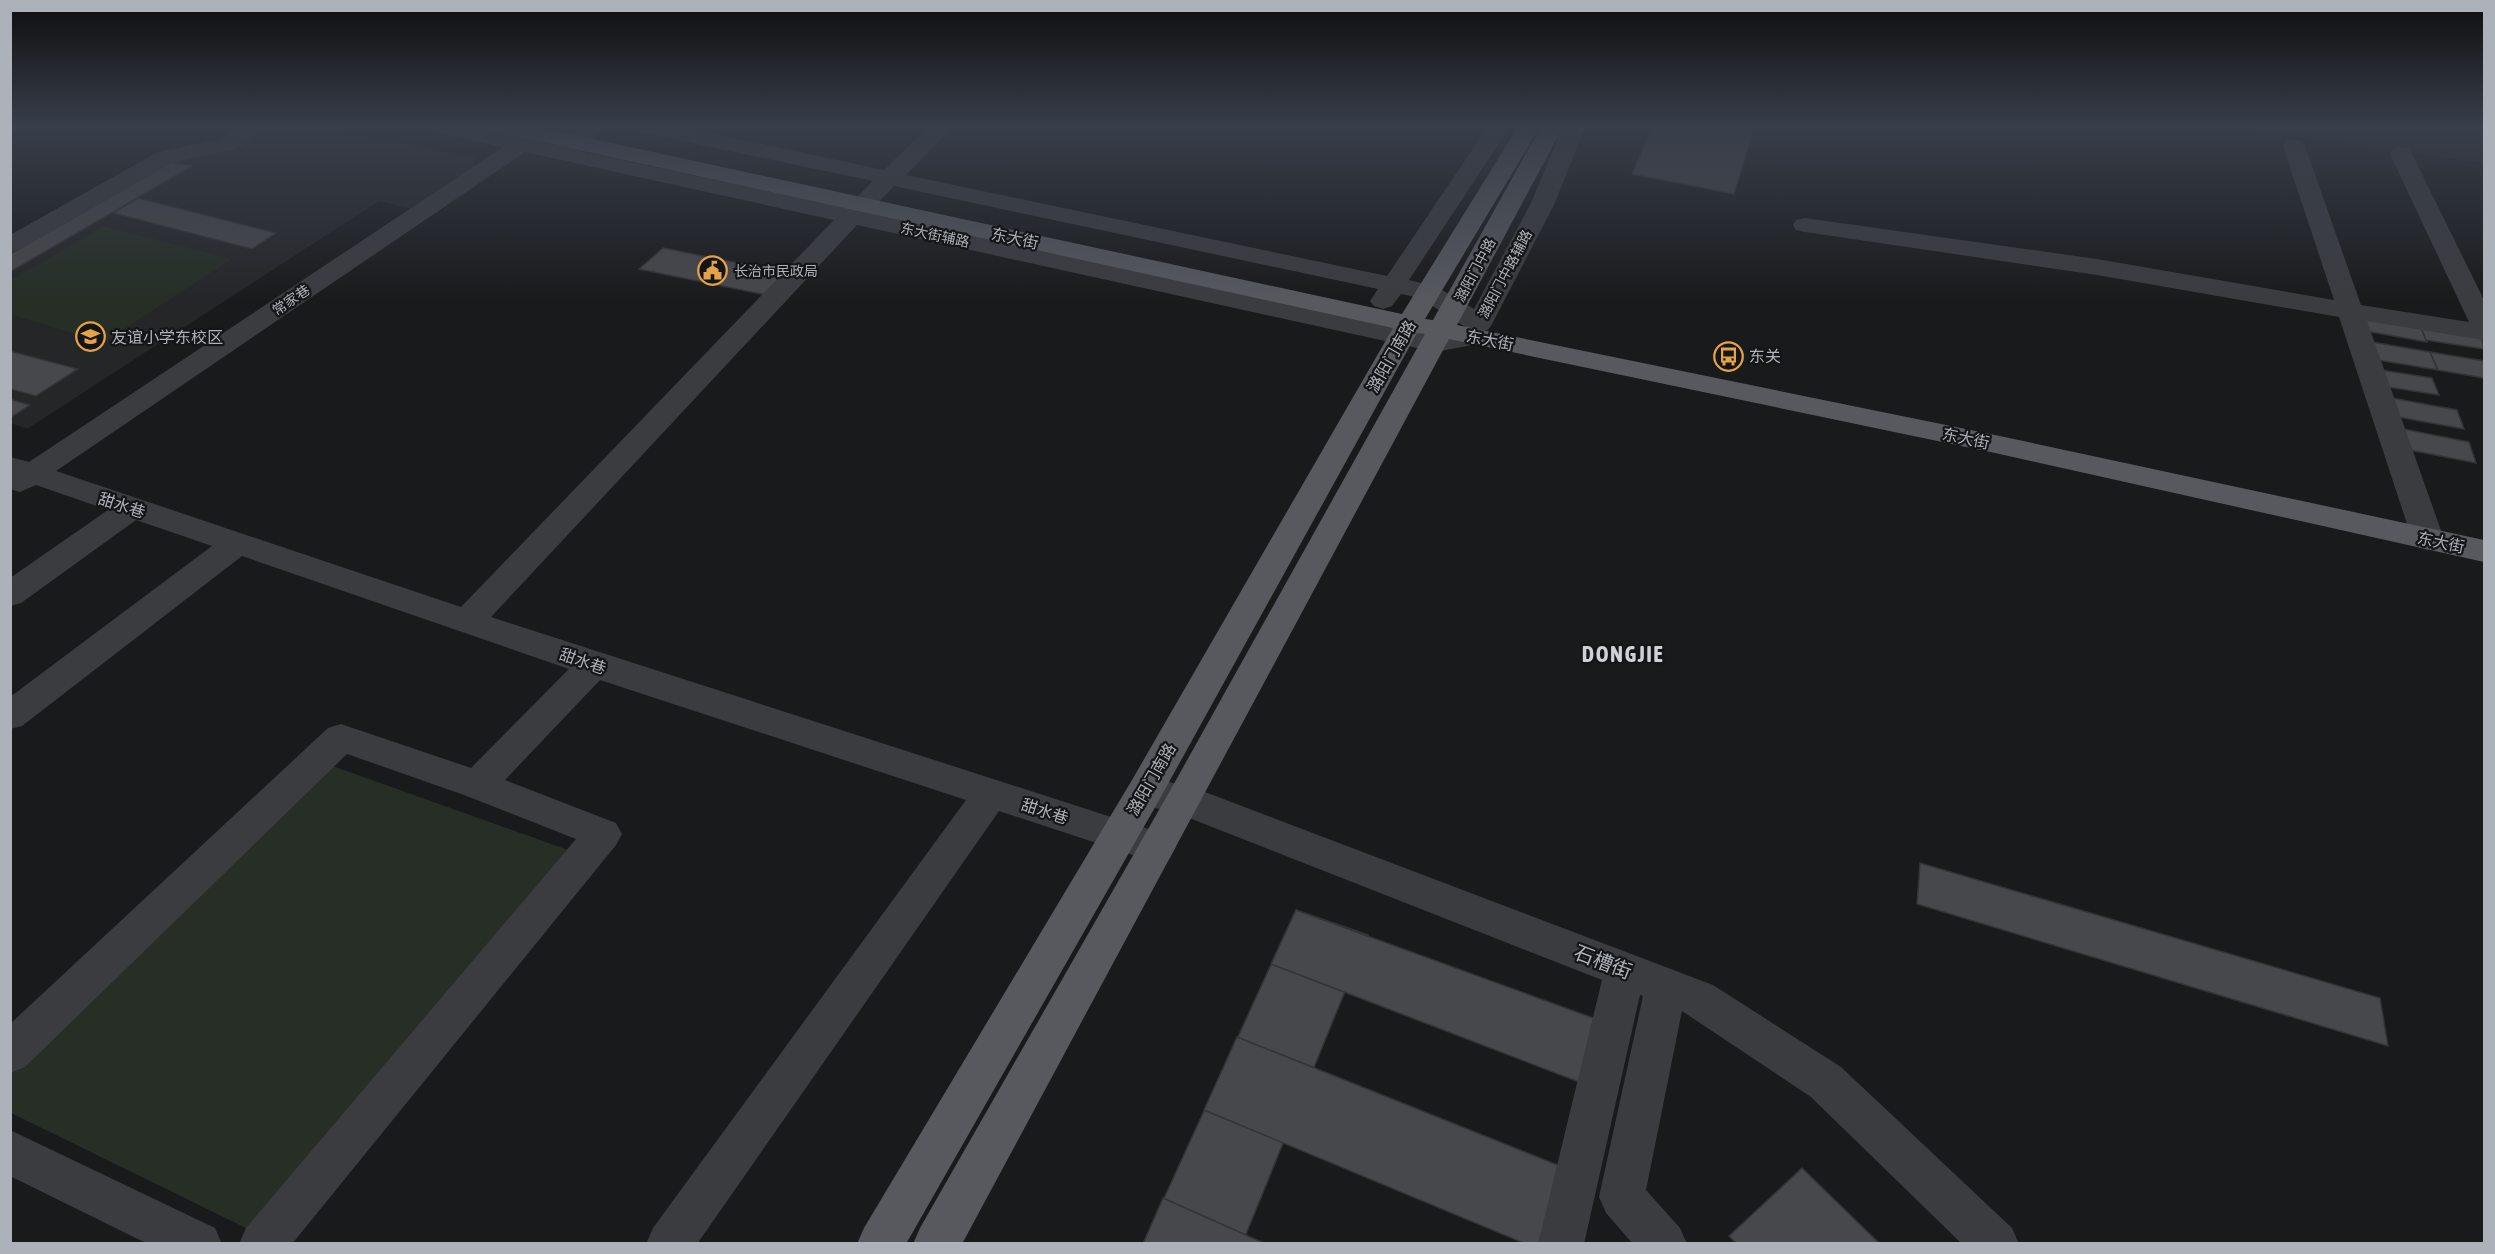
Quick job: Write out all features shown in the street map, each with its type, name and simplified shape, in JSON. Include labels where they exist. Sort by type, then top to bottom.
[{"type":"main road","name":"东大街","points":[[802,184],[1430,318],[1995,444],[2425,531],[2484,536]]},
{"type":"main road","name":"潞阳门中路","points":[[1430,318],[1500,184]]},
{"type":"main road","name":"潞阳门中路","points":[[1430,318],[1516,184]]},
{"type":"main road","name":"潞阳门南路","points":[[880,1244],[1145,791],[1430,318]]},
{"type":"main road","name":"潞阳门南路","points":[[936,1244],[1184,800],[1430,318]]},
{"type":"main road","name":"东大街","points":[[2425,531],[2484,551]]},
{"type":"street","points":[[10,245],[119,184]]},
{"type":"street","name":"常家巷","points":[[18,476],[461,184]]},
{"type":"street","name":"东大街辅路","points":[[791,184],[1430,318]]},
{"type":"street","name":"东大街辅路","points":[[821,184],[869,199]]},
{"type":"street","points":[[468,621],[884,184]]},
{"type":"street","points":[[1430,318],[1479,184]]},
{"type":"street","name":"潞阳门中路辅路","points":[[1430,318],[1542,205],[1551,184]]},
{"type":"street","points":[[2307,184],[2425,531]]},
{"type":"street","points":[[2415,184],[2484,325]]},
{"type":"street","points":[[1806,225],[2097,267],[2484,332]]},
{"type":"street","name":"甜水巷","points":[[18,476],[132,508],[594,665],[1158,847]]},
{"type":"street","points":[[10,595],[132,508]]},
{"type":"street","points":[[10,716],[238,543]]},
{"type":"street","points":[[477,785],[594,665]]},
{"type":"street","points":[[10,1053],[341,738],[477,785],[603,834],[262,1244]]},
{"type":"street","name":"石槽街","points":[[1145,791],[1184,800],[1698,998],[1826,1082],[1996,1244]]},
{"type":"street","points":[[669,1244],[991,794]]},
{"type":"street","points":[[1561,1244],[1625,971]]},
{"type":"street","points":[[1664,1244],[1622,1197],[1666,986]]},
{"type":"street","points":[[10,1152],[200,1244]]},
{"type":"shaded area","name":"友谊小学东校区","points":[[127,184],[453,184],[415,210],[379,201],[27,429],[11,423],[11,250]]},
{"type":"shaded area","points":[[104,226],[232,259],[104,342],[11,315],[11,280]]},
{"type":"shaded area","points":[[327,764],[571,851],[250,1230],[11,1113],[10,1067]]},
{"type":"building","points":[[133,184],[162,184],[10,272],[10,254]]},
{"type":"building","points":[[1681,184],[1737,184],[1734,194]]},
{"type":"building","points":[[138,198],[276,233],[252,249],[113,213]]},
{"type":"building","name":"长治市民政局","points":[[663,248],[788,273],[766,295],[639,269]]},
{"type":"building","points":[[2360,315],[2420,325],[2427,342],[2366,331]]},
{"type":"building","points":[[2420,325],[2481,335],[2484,349],[2426,340]]},
{"type":"building","points":[[2372,342],[2430,352],[2438,370],[2378,360]]},
{"type":"building","points":[[10,351],[78,369],[36,396],[10,389]]},
{"type":"building","points":[[2430,352],[2484,361],[2484,378],[2438,370]]},
{"type":"building","points":[[2381,370],[2432,378],[2439,395],[2388,387]]},
{"type":"building","points":[[2392,398],[2457,410],[2464,429],[2398,417]]},
{"type":"building","points":[[10,399],[30,405],[10,418]]},
{"type":"building","points":[[2403,429],[2469,442],[2476,463],[2410,450]]},
{"type":"building","points":[[1920,863],[2380,998],[2388,1046],[1917,904]]},
{"type":"building","points":[[1296,910],[1368,935],[1242,1244],[1143,1244]]},
{"type":"building","points":[[1296,910],[1607,1023],[1592,1087],[1271,964]]},
{"type":"building","points":[[1237,1037],[1565,1168],[1545,1244],[1526,1244],[1204,1110]]},
{"type":"building","points":[[1802,1168],[1880,1244],[1737,1244],[1729,1236]]},
{"type":"building","points":[[1163,1198],[1266,1244],[1143,1244]]},
{"type":"place","name":"长治市民政局","points":[[713,271]]},
{"type":"place","name":"友谊小学东校区","points":[[90,337]]},
{"type":"place","name":"东关","points":[[1728,356]]},
{"type":"district","name":"DONGJIE","points":[[1623,654]]}]
